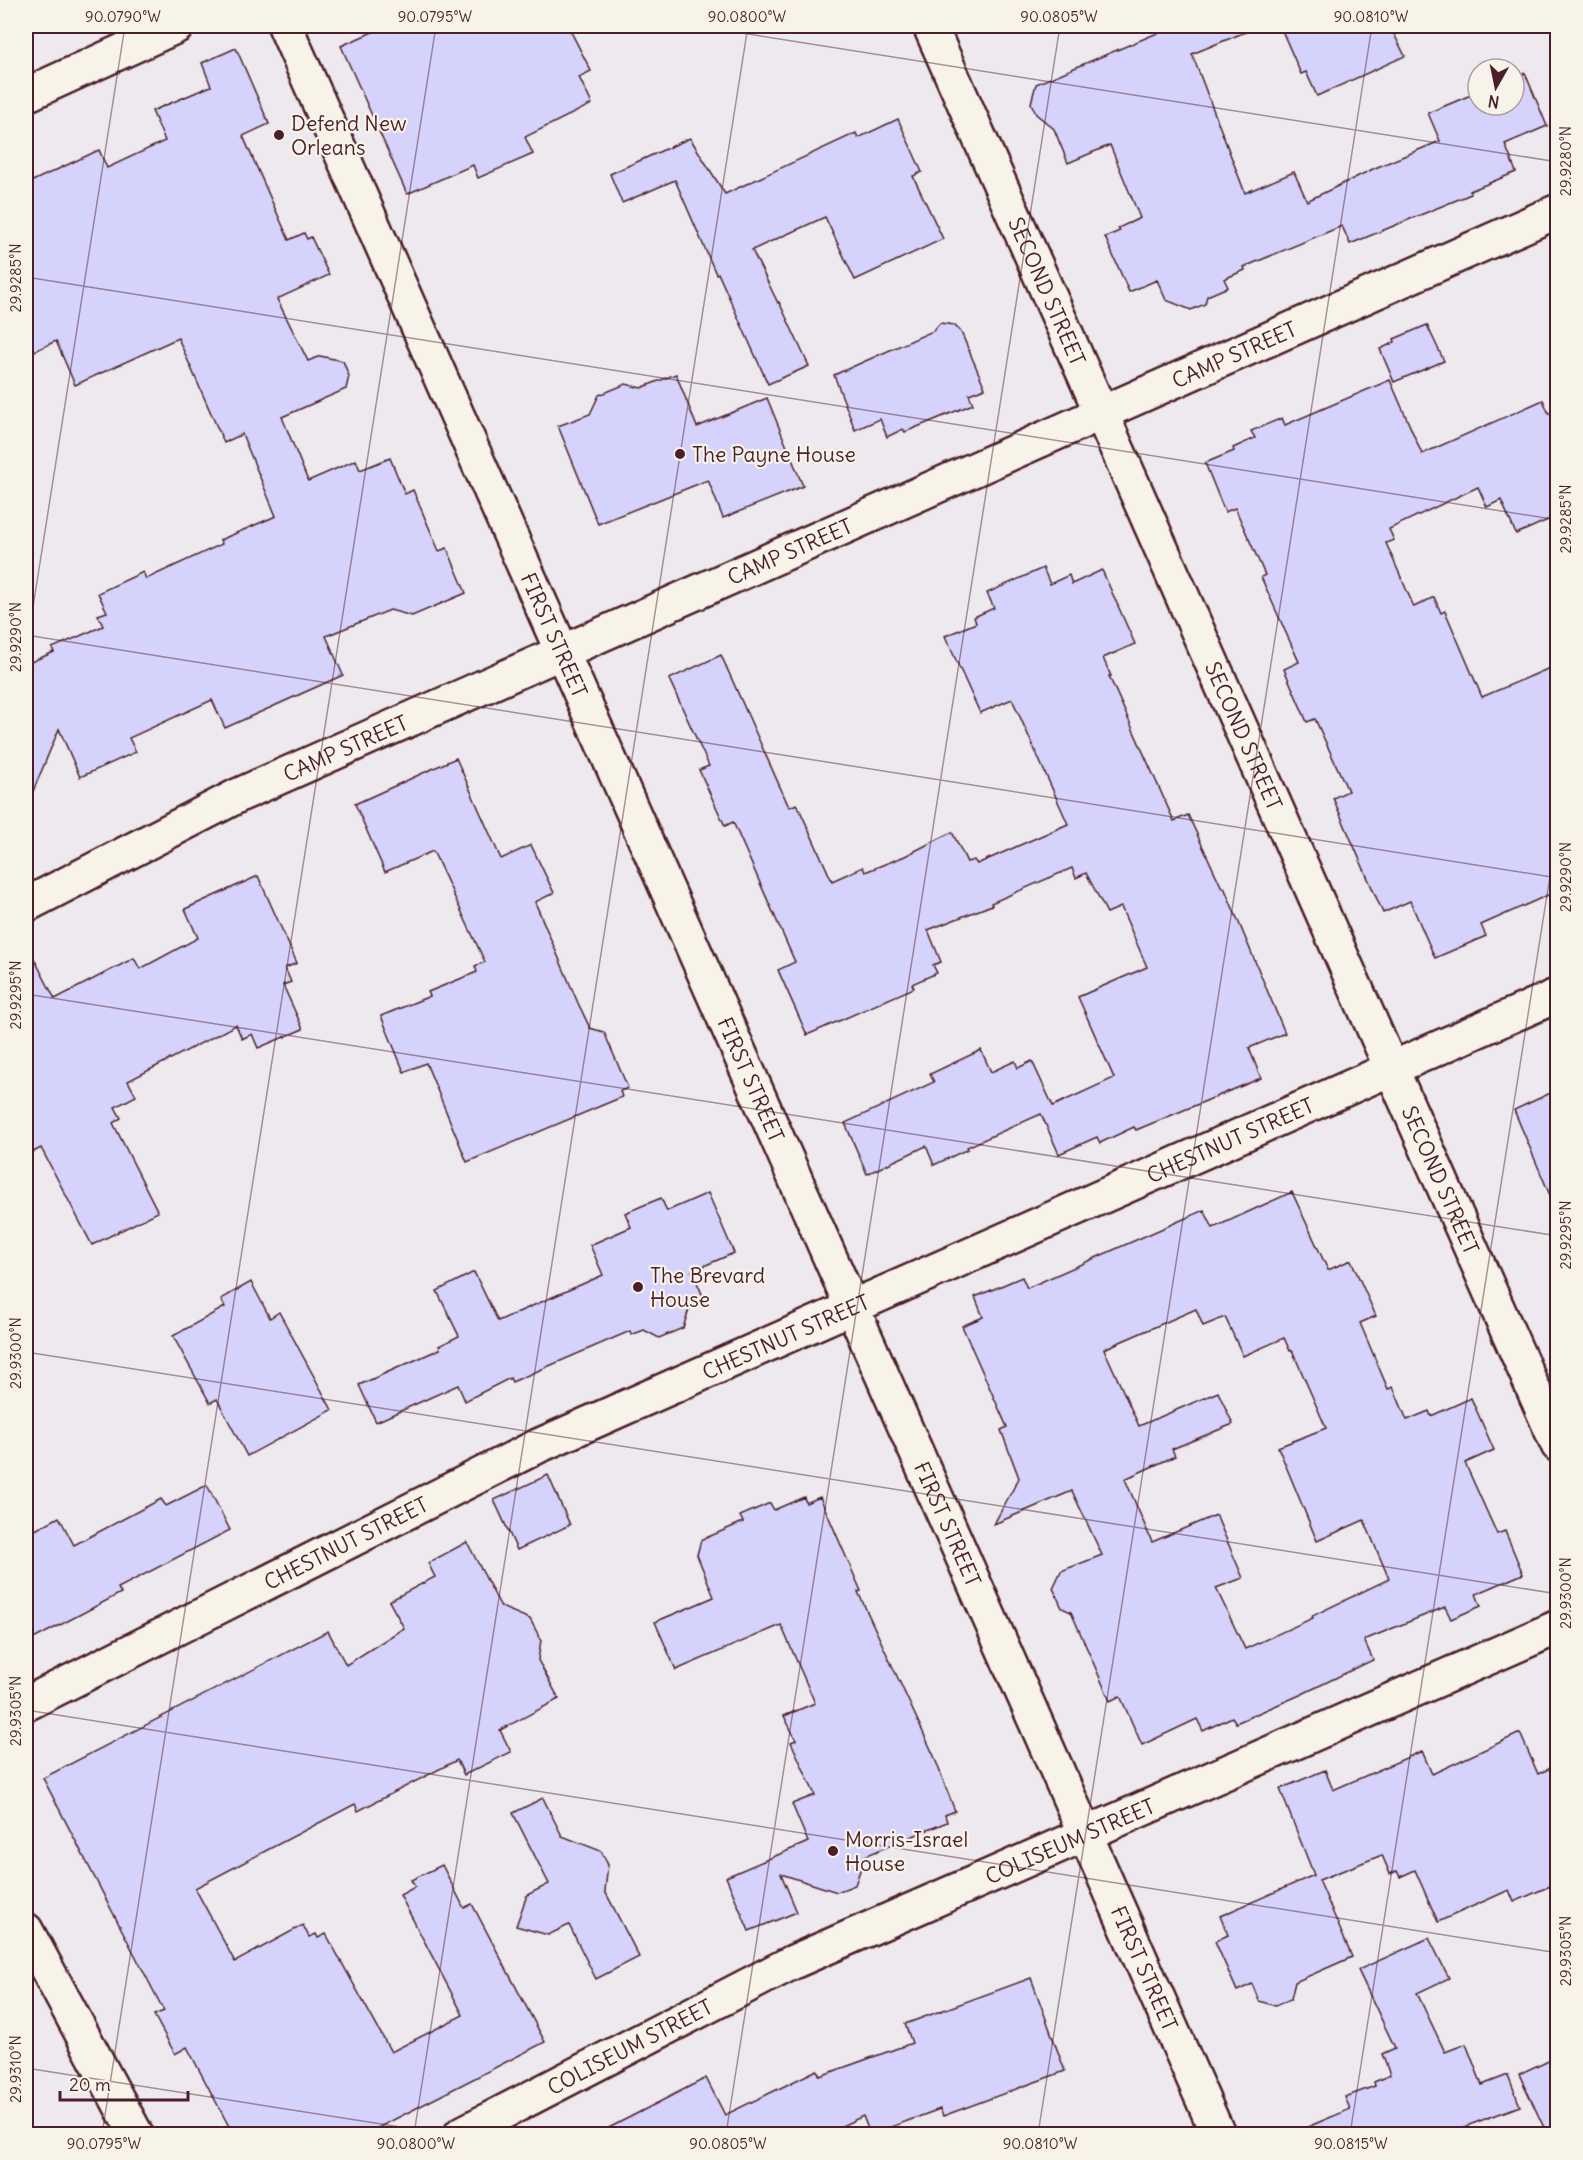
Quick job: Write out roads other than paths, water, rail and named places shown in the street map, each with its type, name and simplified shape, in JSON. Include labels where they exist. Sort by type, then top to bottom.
[{"type":"street","points":[[26,95],[177,26]]},
{"type":"street","name":"FIRST STREET","points":[[285,26],[1218,2134]]},
{"type":"street","name":"SECOND STREET","points":[[930,26],[1557,1445]]},
{"type":"street","name":"CAMP STREET","points":[[26,904],[238,795],[1557,211]]},
{"type":"street","name":"CHESTNUT STREET","points":[[26,1704],[538,1446],[1557,995]]},
{"type":"street","name":"COLISEUM STREET","points":[[461,2134],[793,1962],[1557,1627]]},
{"type":"street","points":[[26,1930],[136,2134]]},
{"type":"place","name":"Defend New Orleans","points":[[279,135]]},
{"type":"place","name":"The Payne House","points":[[680,454]]},
{"type":"place","name":"The Brevard House","points":[[638,1287]]},
{"type":"place","name":"Morris-Israel House","points":[[833,1851]]}]
